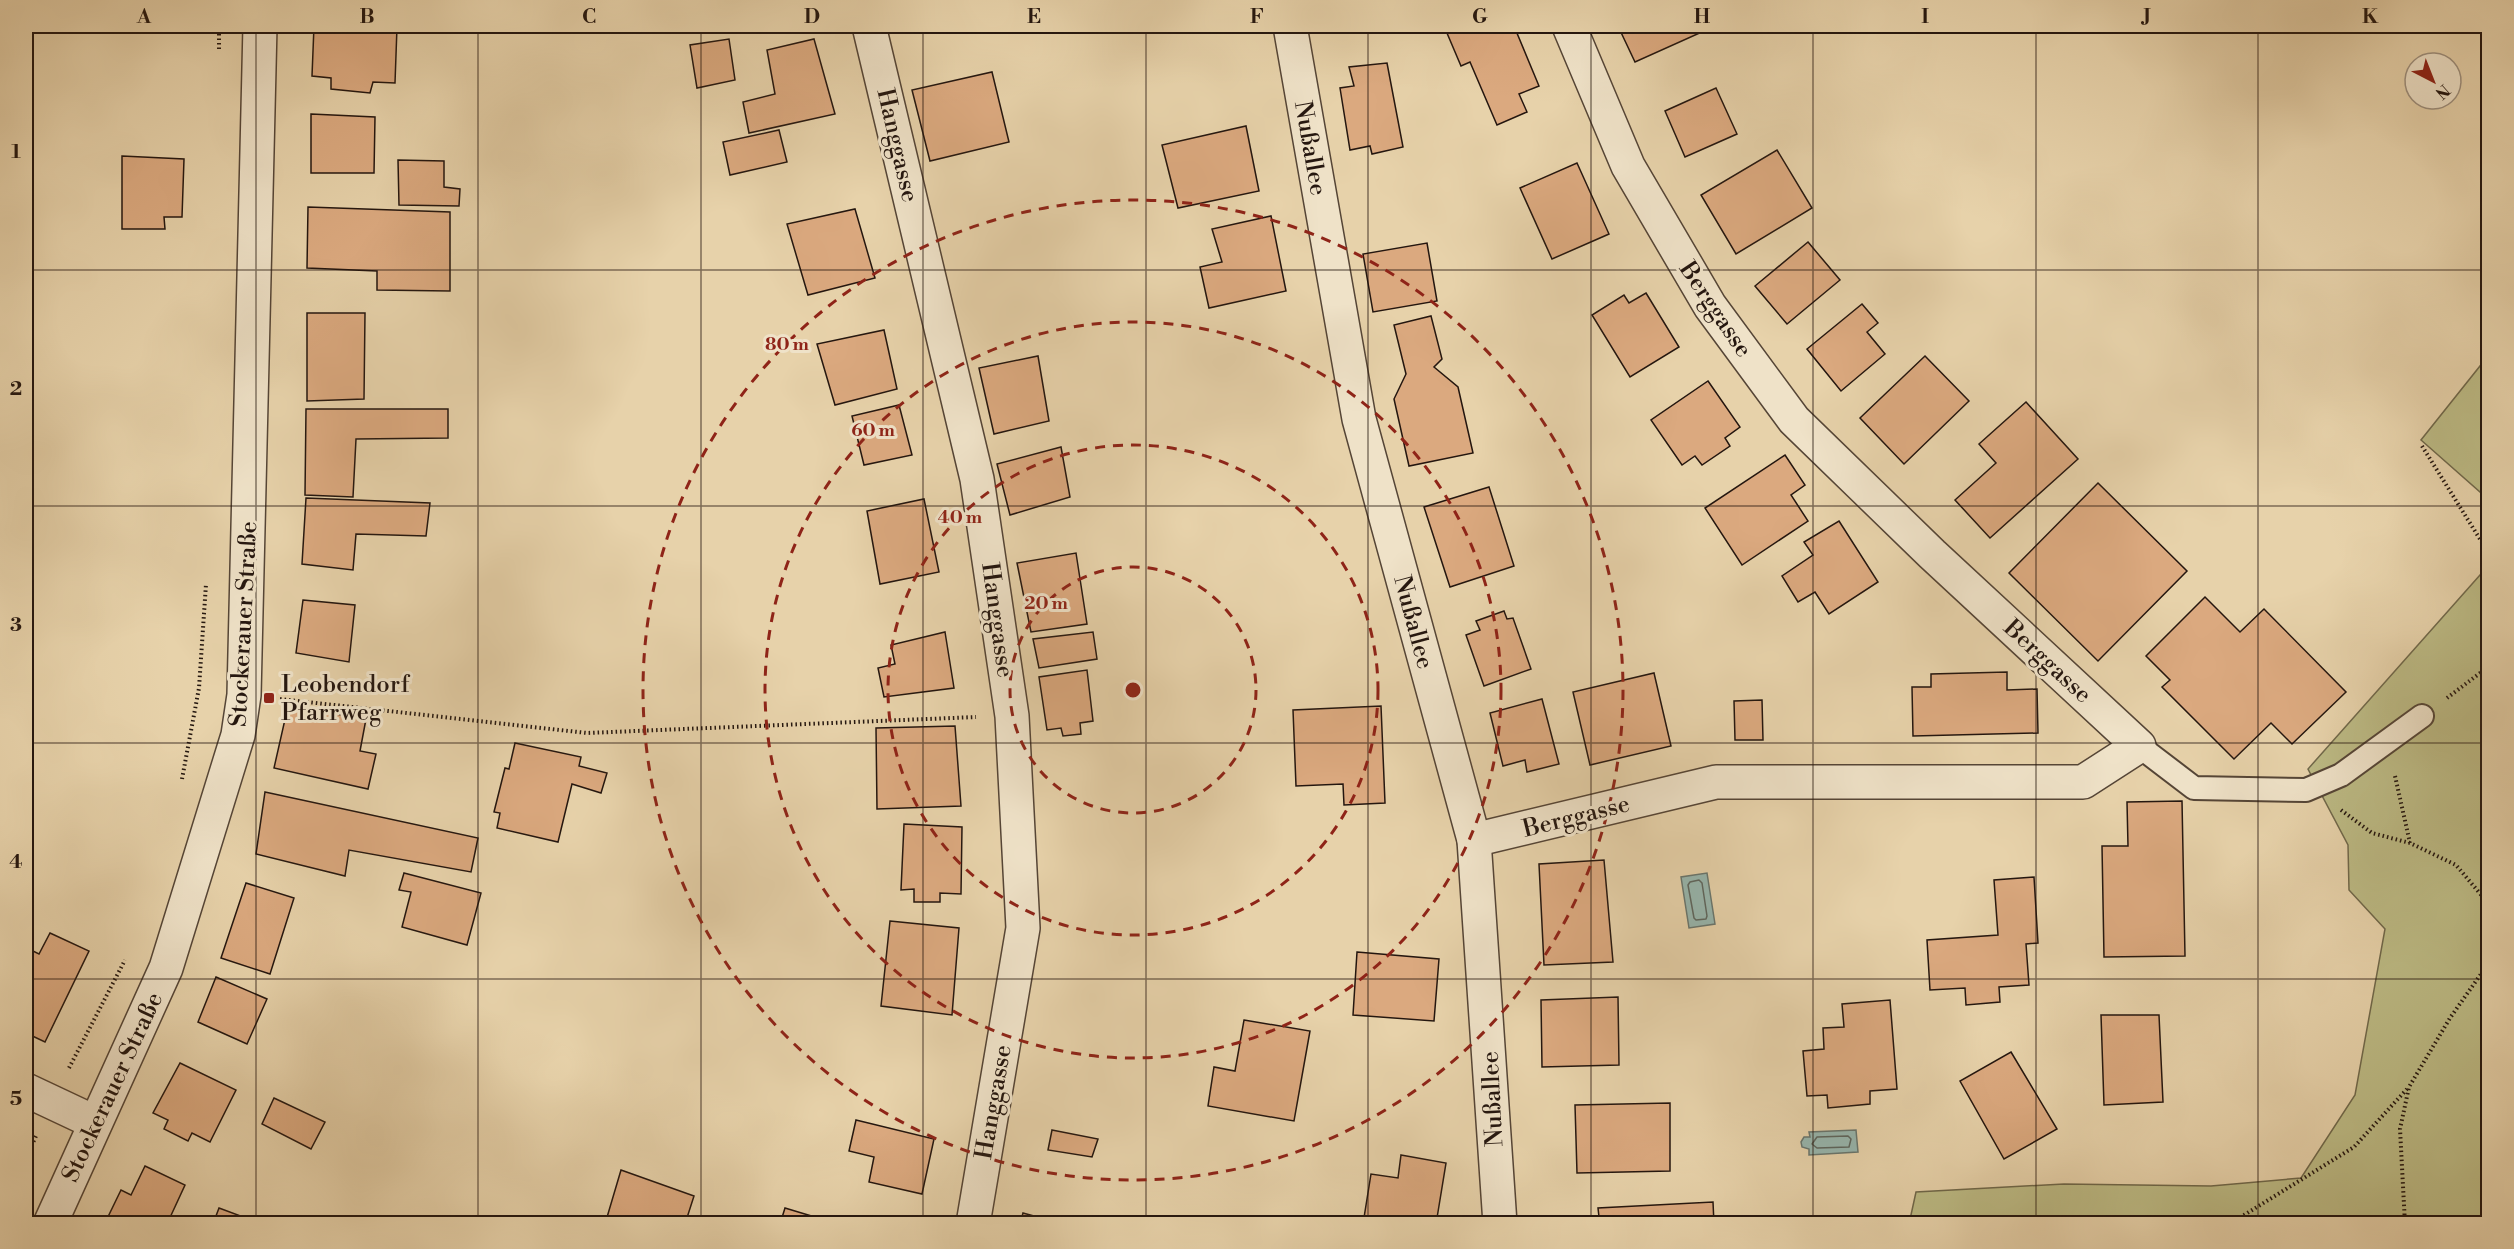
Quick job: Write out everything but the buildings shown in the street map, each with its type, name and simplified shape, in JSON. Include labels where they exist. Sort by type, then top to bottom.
[{"type":"street","name":"Stockerauer Straße","points":[[50,1224],[94,1122],[166,968],[238,735],[244,695],[261,26]]},
{"type":"street","name":"Hanggasse","points":[[869,26],[977,479],[1012,716],[1023,928],[973,1224]]},
{"type":"street","name":"Nußallee","points":[[1290,26],[1359,419],[1474,840],[1500,1224]]},
{"type":"street","name":"Berggasse","points":[[1474,840],[1716,782],[2083,782],[2139,746],[1932,554],[1794,420],[1710,306],[1628,166],[1569,26]]},
{"type":"street","points":[[39,1096],[94,1122]]},
{"type":"lane","points":[[2139,746],[2194,788],[2306,790],[2341,775],[2422,716]]},
{"type":"path","points":[[219,26],[219,49]]},
{"type":"path","points":[[2422,446],[2488,552]]},
{"type":"path","points":[[180,789],[199,688],[206,583]]},
{"type":"path","points":[[2422,716],[2488,667]]},
{"type":"path","points":[[244,695],[587,733],[1012,716]]},
{"type":"path","points":[[2388,741],[2410,843]]},
{"type":"path","points":[[2344,811],[2372,833],[2410,843],[2456,865],[2488,903]]},
{"type":"path","points":[[26,1158],[39,1096],[128,954]]},
{"type":"path","points":[[2235,1224],[2236,1220],[2354,1147],[2409,1087],[2450,1018],[2488,964]]},
{"type":"path","points":[[2405,1224],[2400,1129],[2409,1087]]},
{"type":"shaded area","points":[[2488,356],[2488,499],[2421,440]]},
{"type":"shaded area","points":[[2488,566],[2488,1223],[1909,1224],[1916,1192],[2064,1184],[2211,1186],[2301,1178],[2355,1095],[2385,929],[2349,890],[2348,845],[2308,769]]},
{"type":"water","points":[[1707,873],[1715,924],[1689,928],[1681,877]]},
{"type":"water","points":[[1856,1130],[1858,1152],[1809,1155],[1809,1149],[1802,1147],[1801,1142],[1804,1137],[1810,1137],[1809,1132]]},
{"type":"place","name":"Leobendorf Pfarrweg","points":[[269,698]]}]
